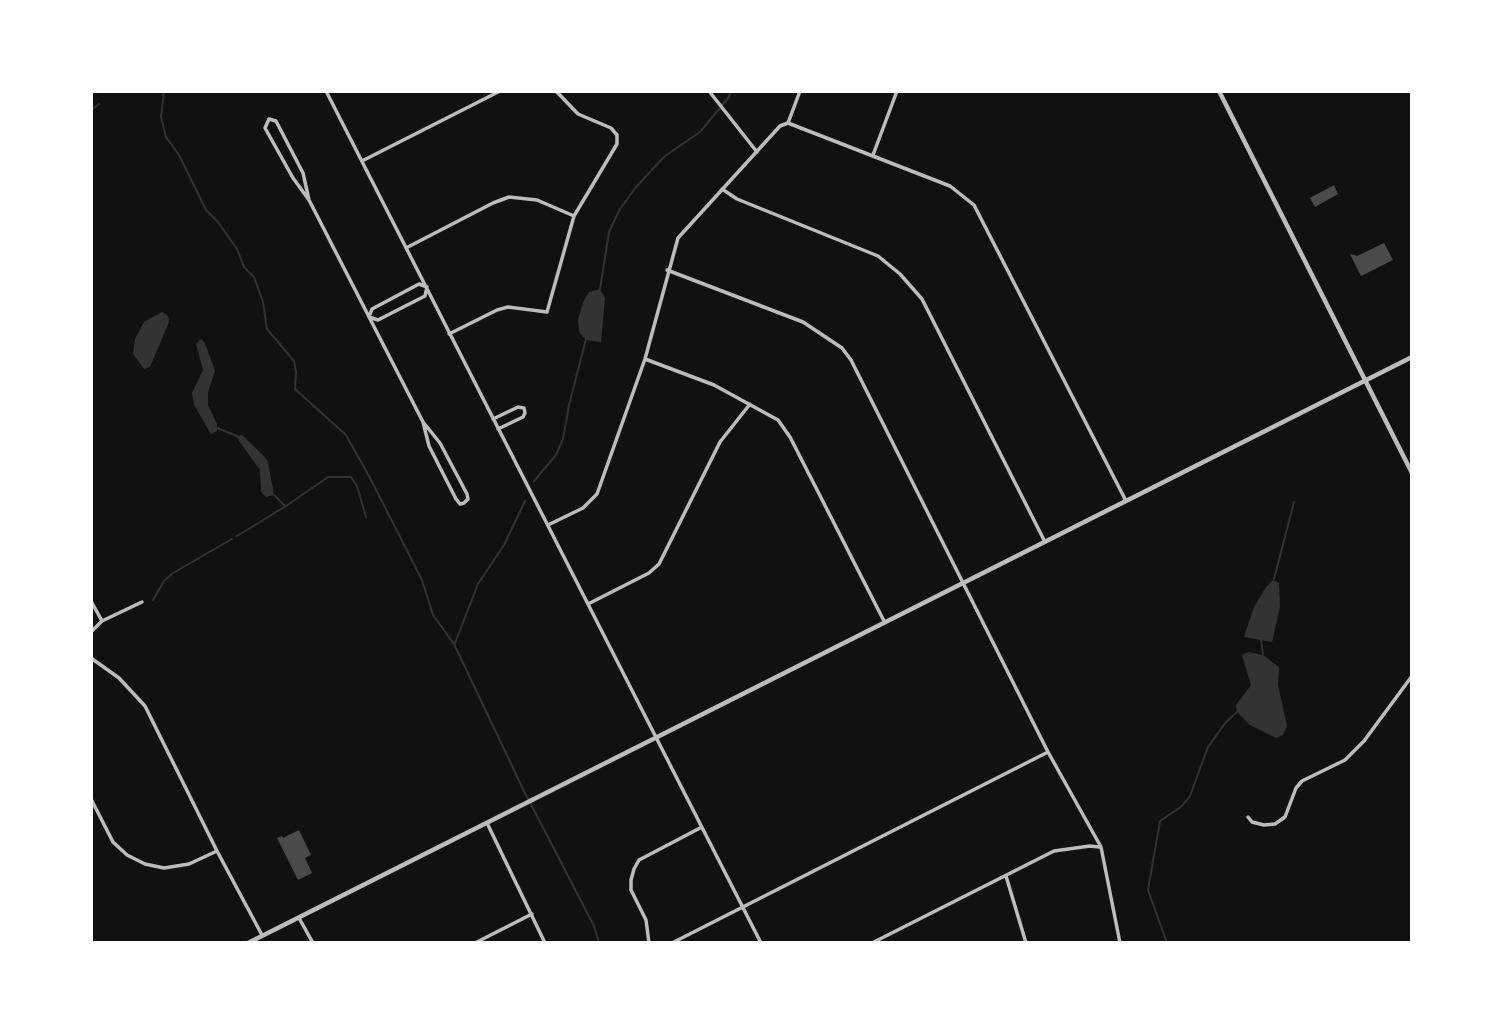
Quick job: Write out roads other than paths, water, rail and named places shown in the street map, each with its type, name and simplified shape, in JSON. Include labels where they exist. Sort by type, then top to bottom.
[{"type":"street","points":[[326,91],[761,943]]},
{"type":"street","points":[[362,161],[500,91]]},
{"type":"street","points":[[450,334],[508,307],[548,312],[574,216],[617,144],[617,135],[611,128],[578,114],[556,91]]},
{"type":"street","points":[[709,91],[757,152]]},
{"type":"street","points":[[788,123],[800,91]]},
{"type":"street","points":[[873,155],[897,91]]},
{"type":"street","points":[[1219,91],[1412,473]]},
{"type":"street","points":[[309,200],[297,163],[276,121],[269,119],[265,128],[293,178],[309,200],[423,422],[440,443],[462,484],[468,499],[464,503],[460,504],[450,488],[429,446],[423,422]]},
{"type":"street","points":[[548,526],[583,508],[597,494],[645,359],[667,270],[678,238],[780,126],[788,123],[950,186],[974,205],[1125,499]]},
{"type":"street","points":[[722,189],[737,199],[878,256],[900,274],[922,299],[1044,540]]},
{"type":"street","points":[[406,248],[509,197],[537,200],[574,216]]},
{"type":"street","points":[[667,270],[803,322],[842,348],[851,360],[1048,751],[1101,847],[1119,943]]},
{"type":"street","points":[[369,317],[372,309],[419,284],[427,287]]},
{"type":"street","points":[[369,317],[378,320],[425,296],[427,287]]},
{"type":"street","points":[[248,943],[1412,356]]},
{"type":"street","points":[[645,359],[714,385],[778,420],[790,438],[884,621]]},
{"type":"street","points":[[588,604],[649,573],[659,564],[720,442],[750,404]]},
{"type":"street","points":[[493,419],[518,407],[524,408],[523,417],[498,429]]},
{"type":"street","points":[[91,601],[102,621]]},
{"type":"street","points":[[91,632],[102,621],[142,602]]},
{"type":"street","points":[[91,659],[119,678],[145,706],[262,935]]},
{"type":"street","points":[[1248,817],[1252,822],[1270,825],[1285,817],[1296,788],[1302,781],[1345,760],[1364,741],[1412,676]]},
{"type":"street","points":[[672,943],[1048,751]]},
{"type":"street","points":[[91,799],[113,842],[127,855],[145,864],[164,868],[189,864],[217,851]]},
{"type":"street","points":[[487,823],[545,943]]},
{"type":"street","points":[[649,943],[646,920],[631,890],[634,869],[639,860],[702,827]]},
{"type":"street","points":[[872,943],[1054,851],[1101,847]]},
{"type":"street","points":[[1006,876],[1026,943]]},
{"type":"street","points":[[475,943],[532,914]]},
{"type":"street","points":[[299,918],[313,943]]},
{"type":"waterway","points":[[164,91],[161,117],[166,137],[179,155],[206,210],[218,222],[237,249],[244,267],[254,277],[263,302],[267,329],[294,361],[295,389],[346,435],[370,478],[422,580],[433,615],[454,644],[523,789],[594,926],[599,943]]},
{"type":"waterway","points":[[600,289],[609,232],[620,209],[665,156],[700,132],[731,91]]},
{"type":"waterway","points":[[91,110],[99,104]]},
{"type":"waterway","points":[[534,481],[556,455],[563,439],[586,339]]},
{"type":"waterway","points":[[217,428],[237,436]]},
{"type":"waterway","points":[[237,536],[328,477],[351,477],[357,486],[366,517]]},
{"type":"waterway","points":[[274,495],[285,506]]},
{"type":"waterway","points":[[455,643],[478,584],[504,545],[525,501]]},
{"type":"waterway","points":[[1274,579],[1294,502]]},
{"type":"waterway","points":[[153,600],[164,581],[173,573],[232,539]]},
{"type":"waterway","points":[[1261,639],[1263,655]]},
{"type":"waterway","points":[[1167,943],[1148,890],[1160,821],[1182,806],[1190,796],[1208,747],[1237,712]]}]
